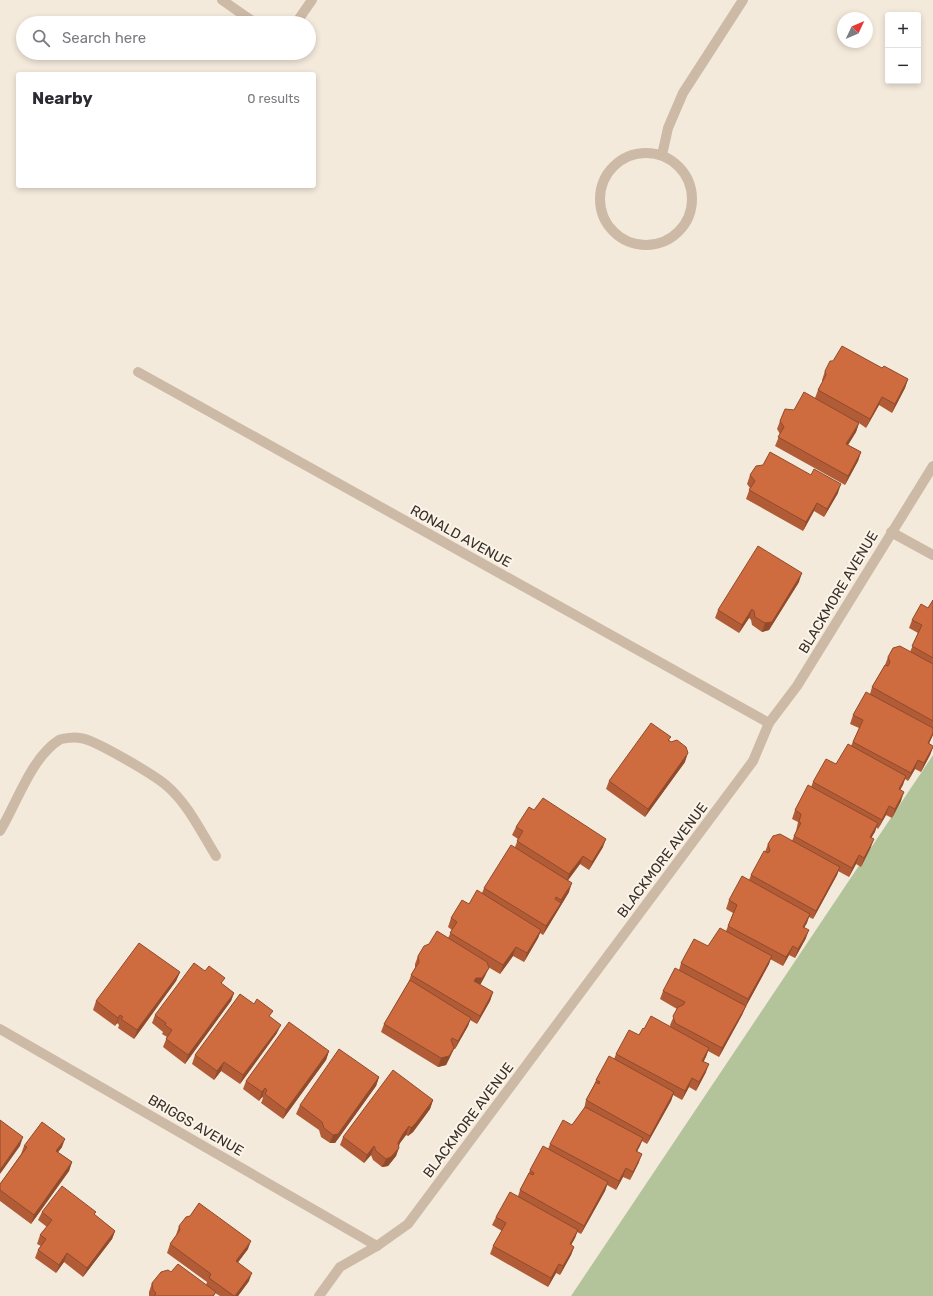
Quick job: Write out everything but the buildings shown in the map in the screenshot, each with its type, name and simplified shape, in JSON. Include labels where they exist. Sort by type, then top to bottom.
[{"type":"street","points":[[222,0],[245,16]]},
{"type":"street","points":[[301,16],[312,0]]},
{"type":"street","points":[[662,155],[668,128],[683,92],[744,0]]},
{"type":"street","points":[[647,152],[662,155],[675,163],[686,175],[691,189],[692,204],[688,219],[679,232],[667,241],[652,246],[637,245],[622,239],[611,230],[602,217],[599,202],[601,186],[607,172],[618,161],[632,155],[647,152]]},
{"type":"street","name":"RONALD AVENUE","points":[[138,372],[769,723]]},
{"type":"street","name":"BLACKMORE AVENUE","points":[[319,1296],[340,1266],[377,1246],[408,1224],[754,761],[769,723],[797,686],[933,466]]},
{"type":"street","points":[[891,532],[933,555]]},
{"type":"street","points":[[0,831],[44,753],[60,739],[81,738],[112,752],[167,786],[186,808],[216,856]]},
{"type":"street","name":"BRIGGS AVENUE","points":[[0,1029],[377,1246]]},
{"type":"green space","points":[[933,755],[933,1296],[571,1296]]}]
